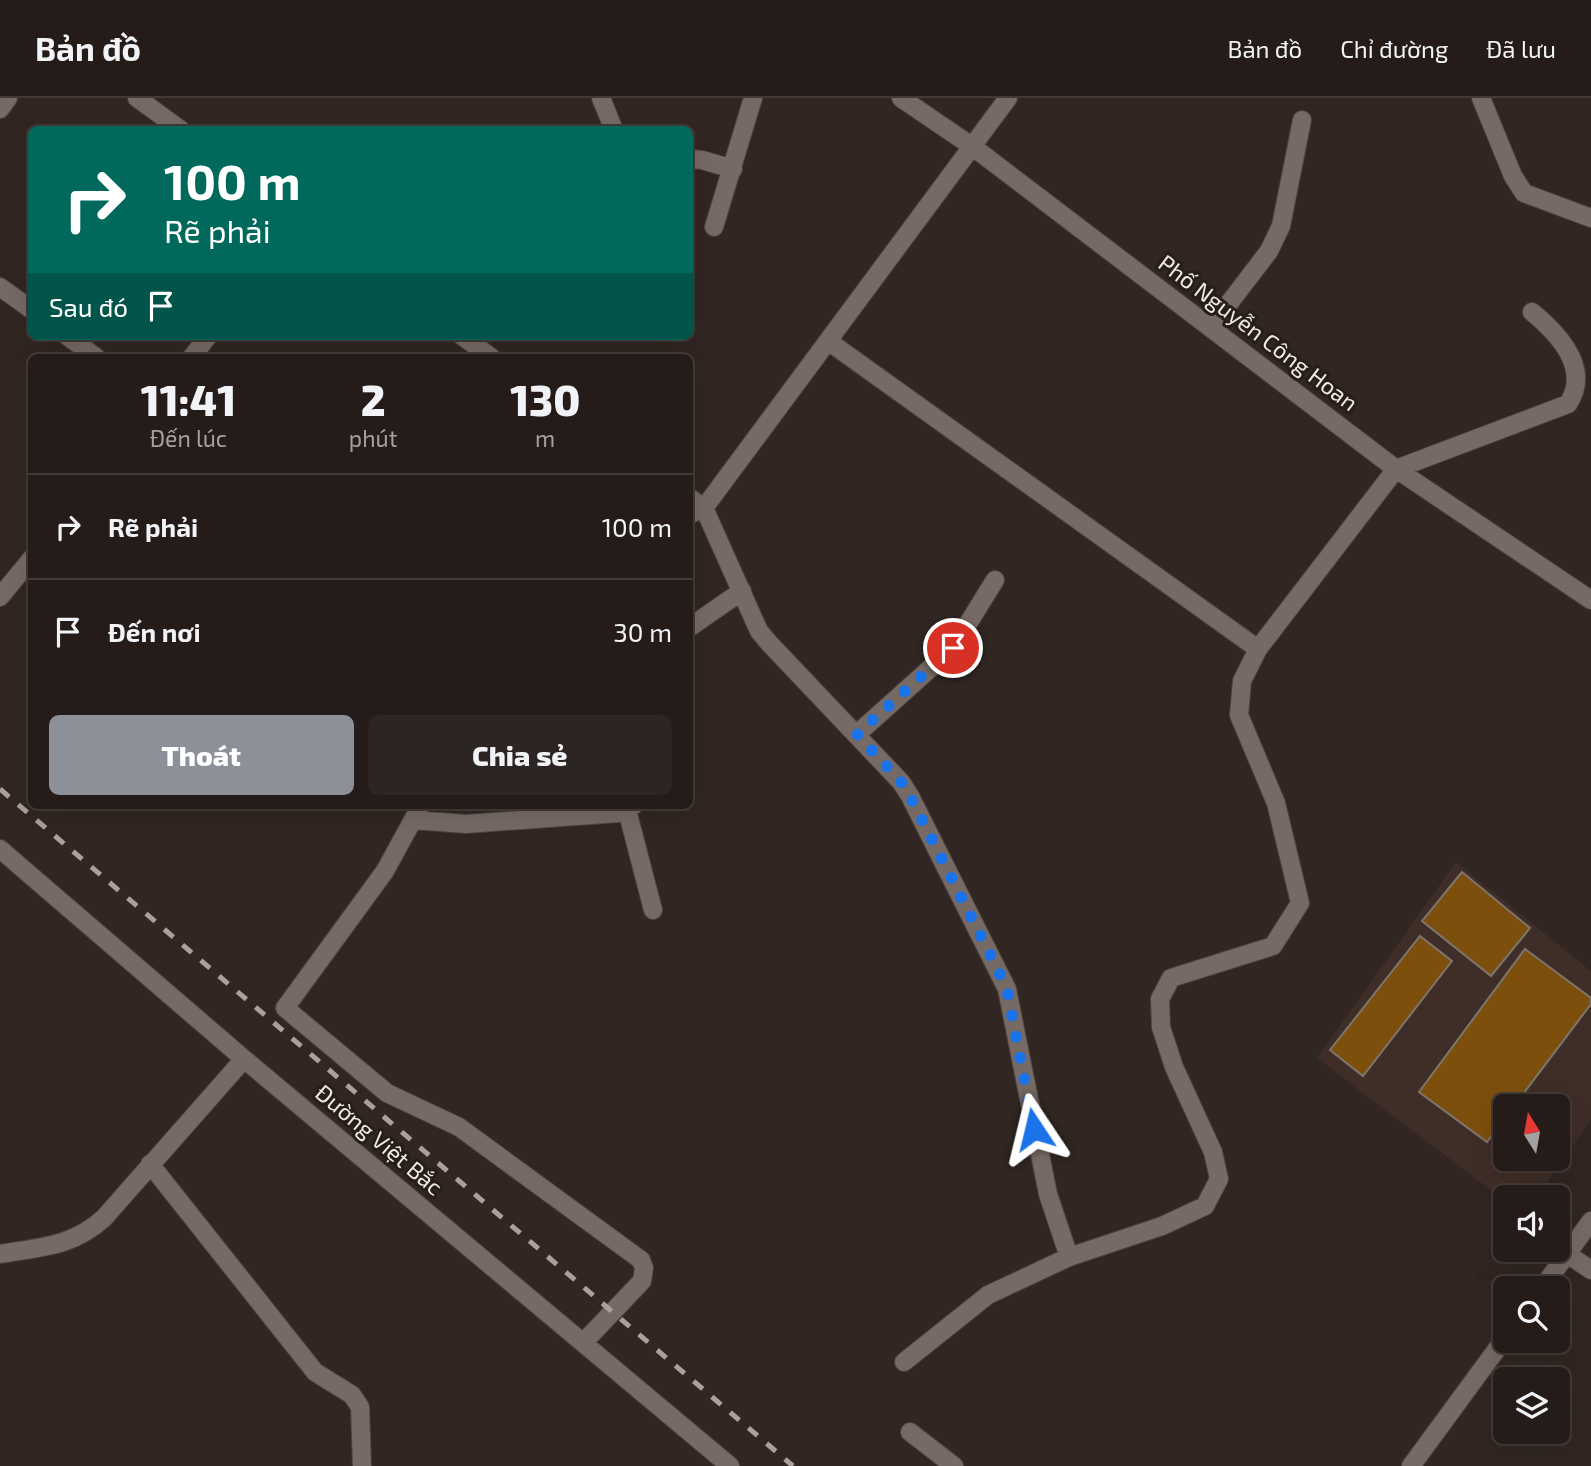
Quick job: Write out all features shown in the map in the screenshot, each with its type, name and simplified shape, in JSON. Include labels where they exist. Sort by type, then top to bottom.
[{"type":"street","points":[[0,109],[9,98]]},
{"type":"street","points":[[137,98],[176,126]]},
{"type":"street","points":[[601,98],[612,126]]},
{"type":"street","points":[[714,227],[753,98]]},
{"type":"street","name":"Phố Nguyễn Công Hoan","points":[[901,98],[973,147],[1396,469],[1591,600]]},
{"type":"street","points":[[1008,98],[828,341],[694,507],[742,591],[759,631],[901,782],[1007,989],[1048,1194],[1069,1257]]},
{"type":"street","points":[[1481,98],[1513,176],[1524,193],[1591,218]]},
{"type":"street","points":[[1211,327],[1269,251],[1282,226],[1302,120]]},
{"type":"street","points":[[693,160],[733,169]]},
{"type":"street","points":[[0,287],[28,307]]},
{"type":"street","points":[[904,1362],[988,1295],[1069,1257],[1162,1226],[1205,1206],[1219,1179],[1213,1152],[1174,1067],[1161,1027],[1160,999],[1171,978],[1273,946],[1300,903],[1276,803],[1239,715],[1241,681],[1258,649],[1396,469],[1568,404],[1579,397],[1587,374],[1584,361],[1575,346],[1532,312]]},
{"type":"street","points":[[73,340],[92,354]]},
{"type":"street","points":[[194,354],[205,340]]},
{"type":"street","points":[[828,341],[1258,649]]},
{"type":"street","points":[[0,597],[28,563]]},
{"type":"street","points":[[857,734],[953,648],[995,580]]},
{"type":"street","points":[[693,625],[742,591]]},
{"type":"street","points":[[583,1343],[642,1282],[644,1268],[641,1260],[459,1127],[387,1093],[285,1008],[385,872],[418,813],[466,824],[621,809]]},
{"type":"street","points":[[631,809],[653,910]]},
{"type":"street","name":"Đường Việt Bắc","points":[[0,849],[244,1059],[730,1466]]},
{"type":"street","points":[[0,1254],[67,1243],[88,1233],[244,1059]]},
{"type":"street","points":[[150,1164],[315,1372],[352,1395],[360,1407],[362,1466]]},
{"type":"street","points":[[1570,1250],[1591,1221]]},
{"type":"street","points":[[1570,1256],[1591,1270]]},
{"type":"street","points":[[1411,1466],[1494,1353]]},
{"type":"street","points":[[909,1432],[954,1466]]},
{"type":"shaded area","points":[[1456,862],[1591,971],[1591,1120],[1570,1150],[1570,1094],[1493,1094],[1493,1171],[1555,1171],[1545,1185],[1493,1185],[1493,1192],[1317,1058]]},
{"type":"building","points":[[1462,872],[1530,928],[1491,976],[1422,921]]},
{"type":"building","points":[[1420,936],[1452,961],[1363,1076],[1330,1050]]},
{"type":"building","points":[[1525,949],[1591,998],[1591,1004],[1523,1094],[1493,1094],[1493,1134],[1487,1142],[1419,1092]]},
{"type":"railway","points":[[0,789],[793,1466]]},
{"type":"route","points":[[953,648],[857,734],[901,782],[910,796],[1007,989],[1034,1129]]}]
